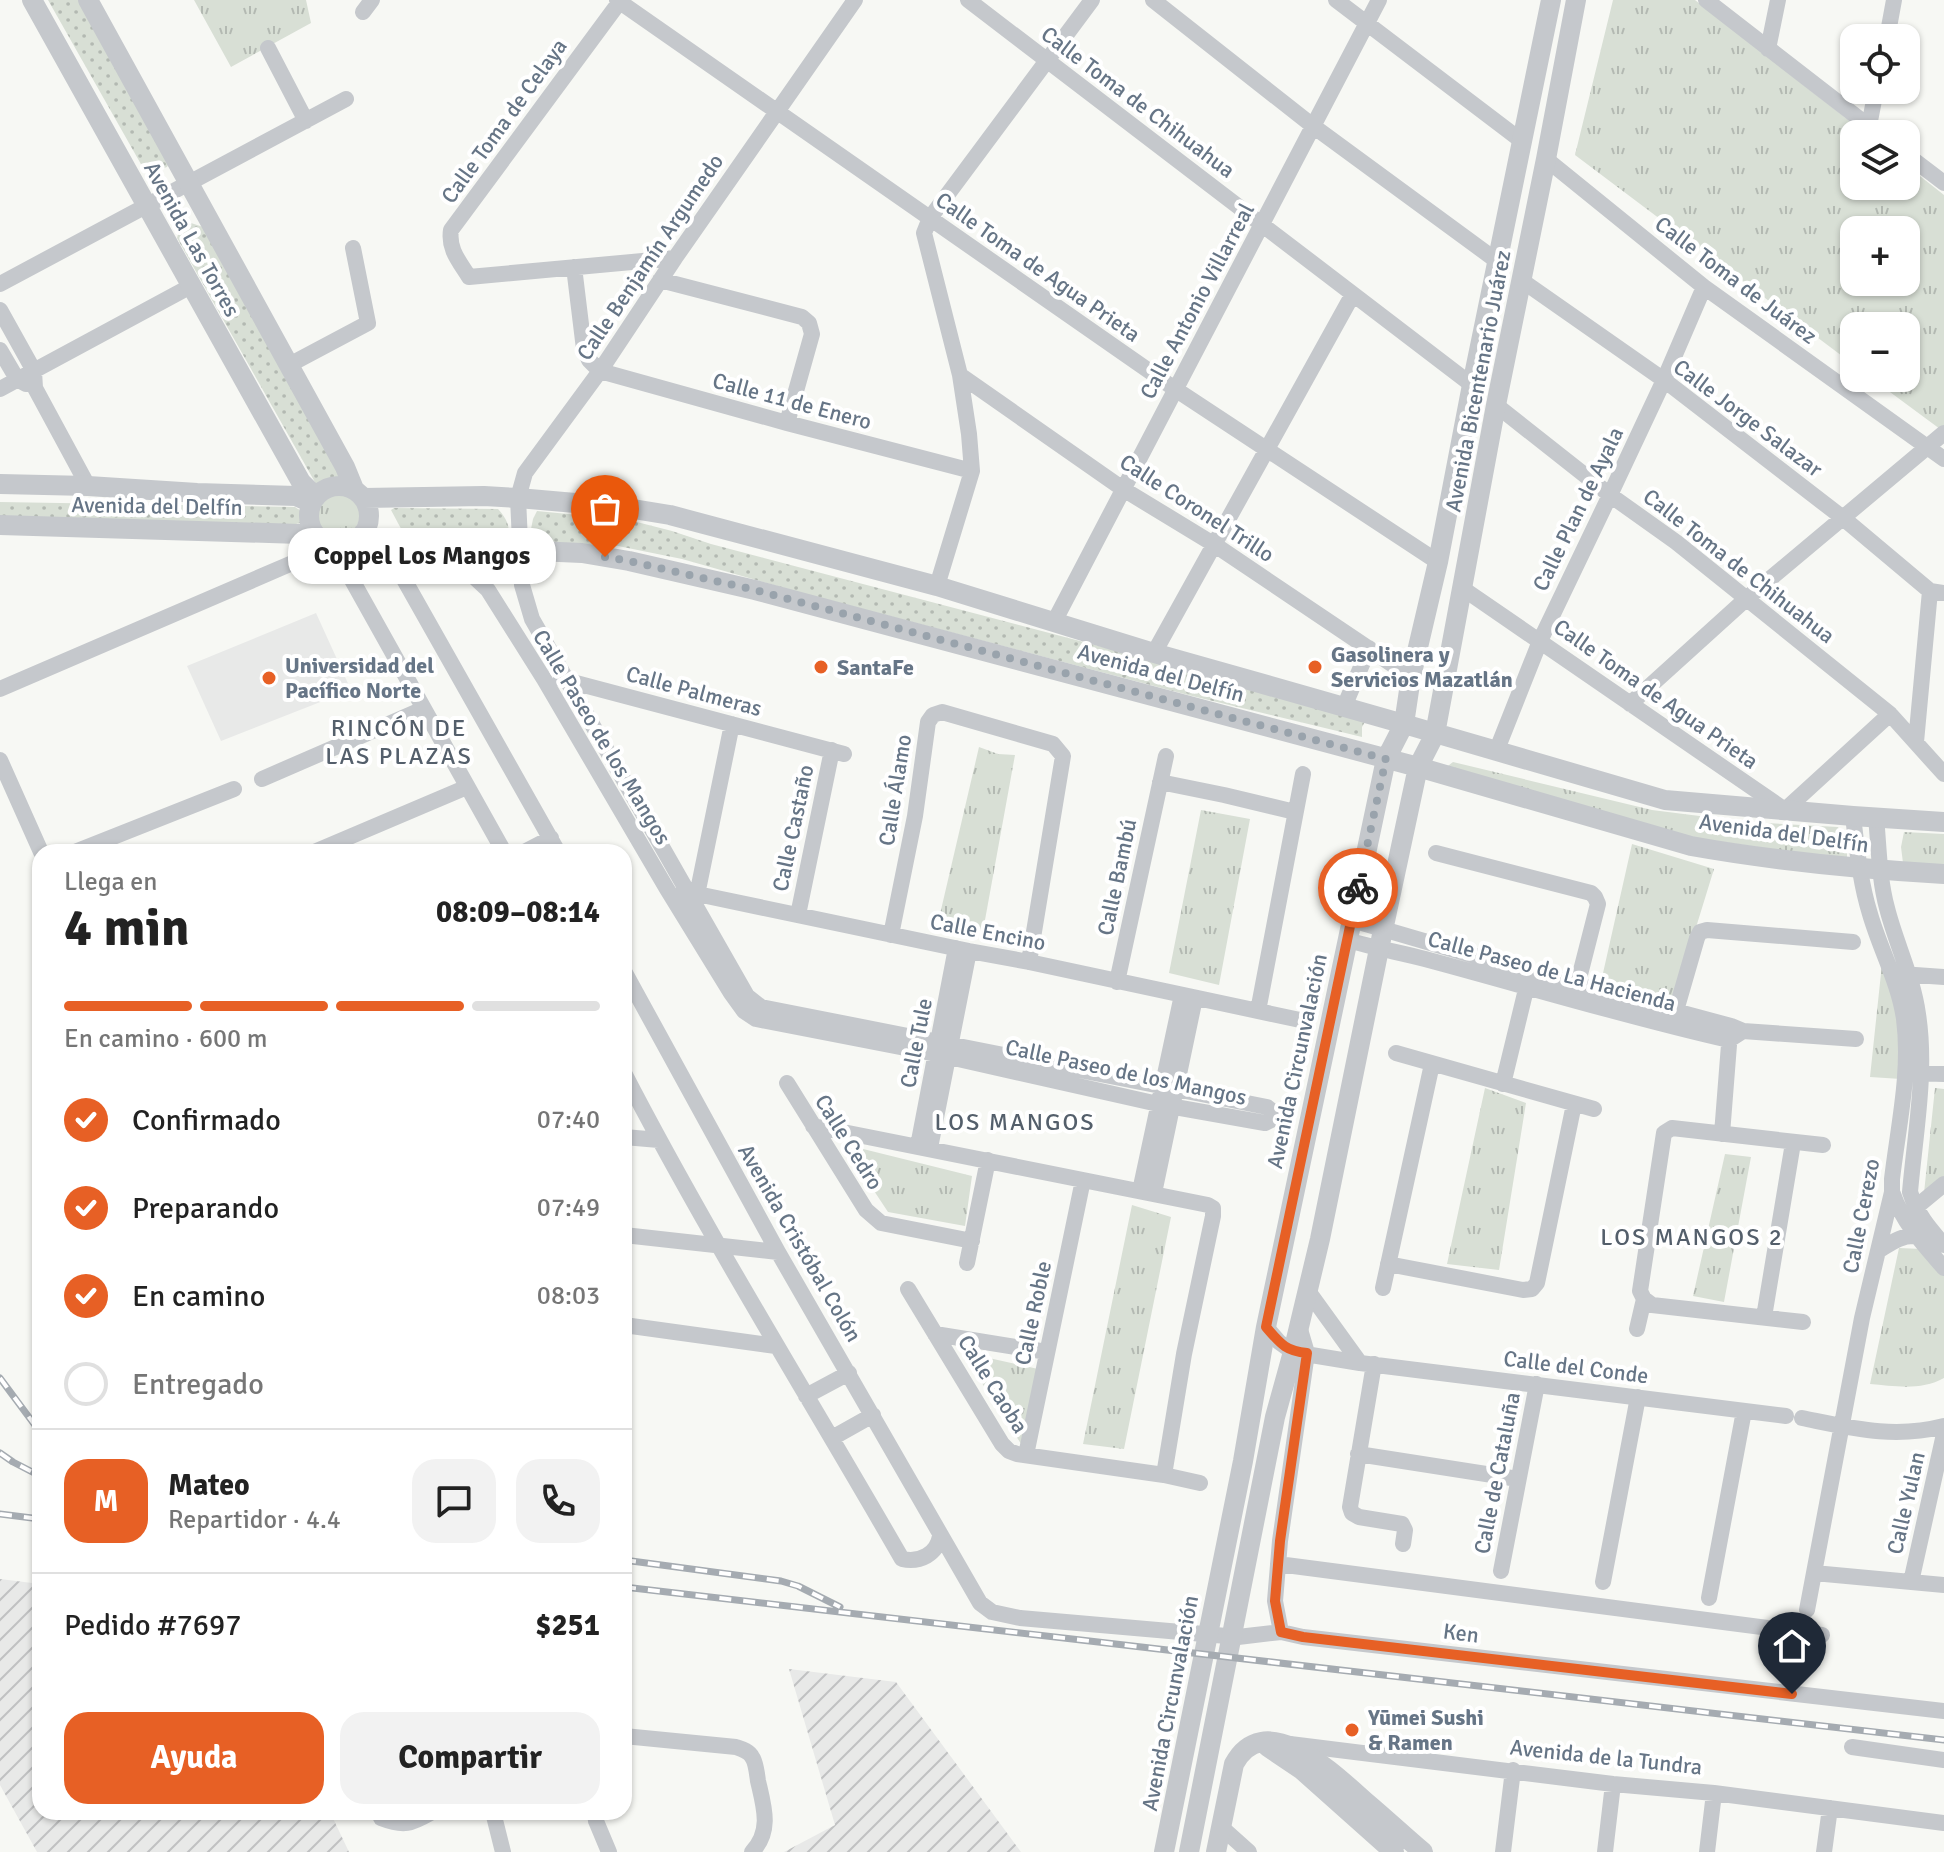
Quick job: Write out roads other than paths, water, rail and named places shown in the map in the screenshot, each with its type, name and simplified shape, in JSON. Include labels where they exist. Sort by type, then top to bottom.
[{"type":"street","name":"Avenida Las Torres","points":[[32,0],[301,482],[314,500]]},
{"type":"street","name":"Avenida Las Torres","points":[[88,0],[359,494]]},
{"type":"street","name":"Calle Benjamín Argumedo","points":[[521,550],[518,498],[525,473],[600,371],[855,0]]},
{"type":"street","name":"Calle Toma de Chihuahua","points":[[968,0],[1472,385]]},
{"type":"street","points":[[937,586],[972,471],[960,375],[924,233],[930,218],[1092,0]]},
{"type":"street","points":[[1153,0],[1313,126],[1497,261]]},
{"type":"street","points":[[1336,0],[1523,142]]},
{"type":"street","name":"Calle Antonio Villarreal","points":[[1054,622],[1379,0]]},
{"type":"street","name":"Avenida Bicentenario Juárez","points":[[1418,767],[1435,734],[1576,0]]},
{"type":"street","points":[[1706,0],[1861,120]]},
{"type":"street","points":[[1768,49],[1778,0]]},
{"type":"street","points":[[1890,24],[1894,0]]},
{"type":"street","name":"Calle Toma de Agua Prieta","points":[[620,1],[1175,389],[1438,562]]},
{"type":"street","name":"Calle Toma de Celaya","points":[[574,267],[469,277],[452,249],[451,230],[620,1]]},
{"type":"street","name":"Avenida Bicentenario Juárez","points":[[1386,759],[1404,724],[1411,677],[1438,562],[1550,1]]},
{"type":"street","points":[[268,48],[306,121]]},
{"type":"street","points":[[0,284],[346,99]]},
{"type":"street","name":"Calle Toma de Juárez","points":[[1546,159],[1704,287],[1944,459]]},
{"type":"street","points":[[1920,165],[1944,183]]},
{"type":"street","points":[[289,365],[368,323],[353,248]]},
{"type":"street","points":[[600,371],[589,360],[584,349],[574,267],[675,258]]},
{"type":"street","points":[[660,280],[802,317],[809,323],[812,334],[787,423]]},
{"type":"street","name":"Calle Jorge Salazar","points":[[1521,280],[1664,380],[1937,592]]},
{"type":"street","points":[[0,389],[191,286]]},
{"type":"street","name":"Calle Plan de Ayala","points":[[1496,752],[1540,641],[1664,380],[1704,287]]},
{"type":"street","points":[[1154,653],[1353,294]]},
{"type":"street","points":[[0,310],[34,371],[35,388],[88,486]]},
{"type":"street","points":[[0,350],[17,379],[35,388]]},
{"type":"street","name":"Calle 11 de Enero","points":[[600,371],[972,471]]},
{"type":"street","name":"Calle Coronel Trillo","points":[[960,375],[1123,489],[1215,545],[1411,677]]},
{"type":"street","name":"Calle Toma de Chihuahua","points":[[1496,405],[1610,495],[1676,542],[1890,714],[1944,774]]},
{"type":"street","points":[[1630,704],[1746,599],[1944,433]]},
{"type":"street","name":"Avenida del Delfín","points":[[0,484],[296,496],[314,500]]},
{"type":"street","points":[[323,540],[345,546],[353,543],[364,532],[370,518],[369,508],[359,494],[346,486],[330,487],[314,500],[309,516],[499,844]]},
{"type":"street","name":"Avenida del Delfín","points":[[359,494],[518,498],[621,507],[670,515],[937,586],[1154,653],[1665,800],[1944,822]]},
{"type":"street","name":"Avenida del Delfín","points":[[0,525],[300,534],[323,540]]},
{"type":"street","name":"Avenida del Delfín","points":[[364,532],[384,544],[582,553],[629,561],[755,590],[1418,767],[1691,846],[1738,855],[1944,874]]},
{"type":"street","points":[[0,689],[297,561],[323,540]]},
{"type":"street","points":[[384,544],[554,844]]},
{"type":"street","name":"Calle Paseo de los Mangos","points":[[414,546],[453,563],[488,590],[667,889],[744,1011],[756,1019],[943,1049]]},
{"type":"street","name":"Calle Paseo de los Mangos","points":[[521,550],[522,585],[532,619],[753,1003],[943,1049],[1167,1096],[1265,1123],[1274,1115],[1267,1107],[1167,1096]]},
{"type":"street","name":"Calle Toma de Agua Prieta","points":[[1462,588],[1785,810]]},
{"type":"street","points":[[1916,742],[1937,592]]},
{"type":"street","points":[[1344,707],[1369,648]]},
{"type":"street","name":"Calle Palmeras","points":[[544,679],[565,679],[838,752]]},
{"type":"street","points":[[262,779],[423,709]]},
{"type":"street","name":"Calle Álamo","points":[[891,935],[915,816],[928,722],[933,715],[942,712],[1053,744],[1063,756],[1029,962]]},
{"type":"street","points":[[1785,810],[1890,714]]},
{"type":"street","points":[[692,893],[732,724]]},
{"type":"street","name":"Calle Castaño","points":[[798,915],[838,752]]},
{"type":"street","name":"Calle Bambú","points":[[1117,982],[1166,756]]},
{"type":"street","name":"Avenida Circunvalación","points":[[1164,1852],[1243,1461],[1266,1327],[1386,759]]},
{"type":"street","points":[[0,760],[37,844]]},
{"type":"street","points":[[1281,1632],[1275,1601],[1300,1352],[1299,1326],[1418,767]]},
{"type":"street","points":[[1258,1011],[1303,774]]},
{"type":"street","points":[[1160,782],[1295,812]]},
{"type":"street","points":[[333,844],[467,787]]},
{"type":"street","points":[[95,844],[234,789]]},
{"type":"street","name":"Avenida del Delfín","points":[[1853,816],[1870,869]]},
{"type":"street","name":"Avenida del Delfín","points":[[1870,869],[1876,817]]},
{"type":"street","points":[[1436,853],[1591,893],[1598,904],[1576,992]]},
{"type":"street","name":"Calle Cerezo","points":[[1870,869],[1870,915],[1903,1015],[1913,1073],[1910,1192],[1915,1208]]},
{"type":"street","name":"Calle Cerezo","points":[[1807,1610],[1862,1318],[1892,1192],[1913,1073],[1922,1041],[1910,975],[1882,887],[1870,869]]},
{"type":"street","name":"Calle Encino","points":[[667,889],[1300,1020]]},
{"type":"street","name":"Calle Paseo de La Hacienda","points":[[1350,930],[1383,928],[1424,950],[1674,1019],[1734,1032],[1856,1039]]},
{"type":"street","name":"Calle Paseo de La Hacienda","points":[[1350,930],[1379,949],[1424,950]]},
{"type":"street","points":[[1674,1019],[1700,932],[1707,930],[1853,942]]},
{"type":"street","name":"Calle Tule","points":[[924,1147],[963,950]]},
{"type":"street","points":[[1891,974],[1944,977]]},
{"type":"street","points":[[1503,1084],[1529,980]]},
{"type":"street","name":"Avenida Cristóbal Colón","points":[[632,986],[778,1252],[940,1536],[980,1603],[992,1612]]},
{"type":"street","points":[[1147,1192],[1188,996]]},
{"type":"street","points":[[1722,1134],[1734,1032]]},
{"type":"street","points":[[1396,1053],[1594,1109]]},
{"type":"street","points":[[1383,1288],[1432,1064]]},
{"type":"street","points":[[1913,1073],[1944,1074]]},
{"type":"street","name":"Calle Cedro","points":[[787,1083],[874,1218],[881,1223],[972,1241]]},
{"type":"street","points":[[632,1088],[776,1346],[902,1559],[911,1561],[934,1551],[940,1536]]},
{"type":"street","points":[[1388,1264],[1523,1290],[1532,1289],[1537,1283],[1574,1104]]},
{"type":"street","points":[[813,1126],[1147,1192],[1213,1208],[1164,1475]]},
{"type":"street","points":[[1803,1322],[1652,1305],[1640,1291],[1664,1133],[1672,1128],[1823,1145]]},
{"type":"street","points":[[632,1138],[659,1140]]},
{"type":"street","points":[[1764,1317],[1793,1143]]},
{"type":"street","points":[[967,1263],[988,1160]]},
{"type":"street","name":"Calle Roble","points":[[1026,1455],[1083,1180]]},
{"type":"street","points":[[1944,1184],[1915,1208],[1944,1245]]},
{"type":"street","points":[[1892,1192],[1899,1211],[1916,1236],[1944,1268]]},
{"type":"street","points":[[632,1236],[778,1252]]},
{"type":"street","points":[[1878,1251],[1896,1239],[1916,1236]]},
{"type":"street","name":"Calle Caoba","points":[[908,1289],[1009,1451],[1200,1483]]},
{"type":"street","points":[[1308,1291],[1367,1363],[1350,1507],[1352,1513],[1359,1517],[1402,1524],[1405,1530],[1403,1544]]},
{"type":"street","points":[[1637,1329],[1644,1299]]},
{"type":"street","points":[[632,1326],[776,1346]]},
{"type":"street","points":[[1266,1327],[1279,1342],[1300,1352],[1367,1363]]},
{"type":"street","points":[[935,1334],[1047,1352]]},
{"type":"street","points":[[1189,1852],[1275,1417],[1300,1352]]},
{"type":"street","name":"Calle del Conde","points":[[1367,1363],[1794,1417],[1889,1432],[1921,1432],[1944,1426]]},
{"type":"street","points":[[806,1396],[849,1373]]},
{"type":"street","name":"Calle de Cataluña","points":[[1501,1571],[1537,1384]]},
{"type":"street","points":[[1603,1582],[1638,1397]]},
{"type":"street","points":[[1709,1598],[1744,1411]]},
{"type":"street","points":[[832,1438],[873,1415]]},
{"type":"street","name":"Calle Yulan","points":[[1911,1582],[1944,1434]]},
{"type":"street","points":[[1358,1454],[1518,1479]]},
{"type":"street","points":[[1278,1564],[1822,1635]]},
{"type":"street","points":[[1814,1573],[1944,1585]]},
{"type":"street","name":"Ken","points":[[992,1612],[1020,1618],[1238,1637],[1281,1632],[1944,1711]]},
{"type":"street","points":[[632,1737],[736,1747],[753,1757],[766,1814],[765,1829],[752,1852]]},
{"type":"street","points":[[1216,1852],[1234,1764],[1240,1752],[1262,1742],[1302,1770],[1394,1852]]},
{"type":"street","name":"Avenida de la Tundra","points":[[1262,1742],[1714,1793],[1944,1823]]},
{"type":"street","points":[[1284,1743],[1320,1763],[1423,1852]]},
{"type":"street","points":[[1852,1747],[1944,1760]]},
{"type":"street","points":[[1503,1852],[1513,1770]]},
{"type":"street","points":[[1605,1852],[1613,1784]]},
{"type":"street","points":[[1707,1852],[1714,1793]]},
{"type":"street","points":[[1824,1852],[1830,1808]]},
{"type":"street","points":[[389,1820],[396,1824],[415,1820]]},
{"type":"street","points":[[495,1820],[503,1852]]},
{"type":"street","points":[[596,1820],[609,1852]]},
{"type":"street","points":[[1220,1826],[1249,1852]]},
{"type":"railway","points":[[0,1378],[32,1421]]},
{"type":"railway","points":[[0,1453],[32,1472]]},
{"type":"railway","points":[[0,1514],[32,1518]]},
{"type":"railway","points":[[632,1561],[781,1581],[840,1607]]},
{"type":"railway","points":[[632,1588],[1944,1740]]},
{"type":"place","name":"Coppel Los Mangos","points":[[605,557]]},
{"type":"place","name":"SantaFe","points":[[821,667]]},
{"type":"place","name":"Gasolinera y Servicios Mazatlán","points":[[1315,667]]},
{"type":"place","name":"Universidad del Pacífico Norte","points":[[269,678]]},
{"type":"place","name":"Yūmei Sushi & Ramen","points":[[1352,1730]]},
{"type":"district","name":"RINCÓN DE LAS PLAZAS","points":[[399,742]]},
{"type":"district","name":"LOS MANGOS","points":[[1015,1122]]},
{"type":"district","name":"LOS MANGOS 2","points":[[1692,1237]]}]
